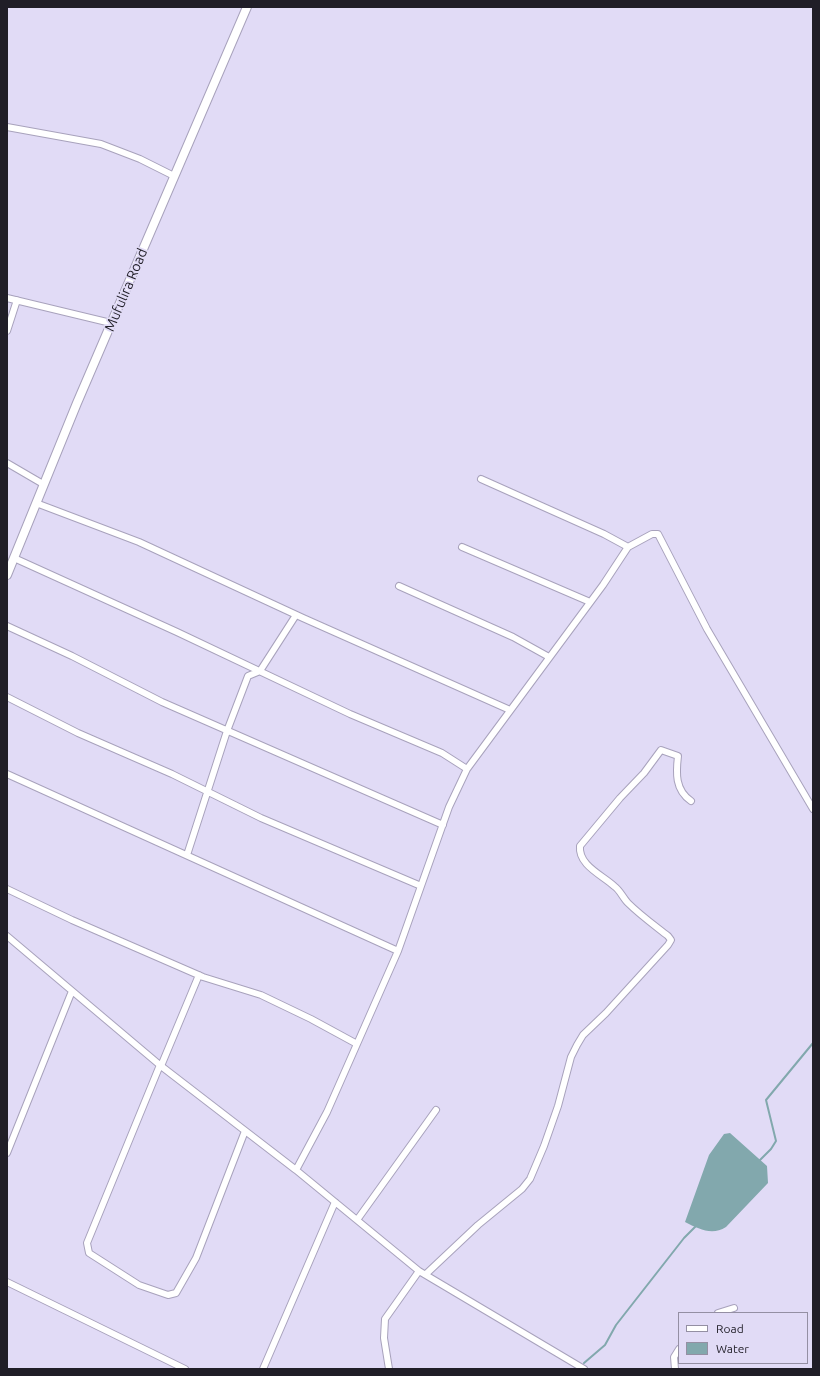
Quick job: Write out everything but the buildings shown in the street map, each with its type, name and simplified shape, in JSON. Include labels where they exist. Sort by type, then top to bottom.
[{"type":"main road","name":"Mufulira Road","points":[[7,575],[43,484],[247,7]]},
{"type":"street","points":[[7,127],[101,144],[140,159],[174,176]]},
{"type":"street","points":[[7,298],[112,323]]},
{"type":"street","points":[[7,331],[17,300]]},
{"type":"street","points":[[7,463],[43,484]]},
{"type":"street","points":[[481,479],[604,534],[628,547]]},
{"type":"street","points":[[36,503],[139,542],[296,615],[510,710]]},
{"type":"street","points":[[296,1170],[327,1112],[398,951],[443,825],[467,769],[590,602],[628,547],[652,534],[658,534],[707,629],[813,809]]},
{"type":"street","points":[[462,547],[590,602]]},
{"type":"street","points":[[14,558],[350,714],[442,753],[467,769]]},
{"type":"street","points":[[399,586],[513,637],[549,657]]},
{"type":"street","points":[[187,855],[227,731],[248,676],[260,671],[296,615]]},
{"type":"street","points":[[7,626],[72,656],[162,702],[443,825]]},
{"type":"street","points":[[7,697],[78,733],[208,792],[261,818],[421,886]]},
{"type":"street","points":[[426,1274],[478,1225],[522,1190],[536,1168],[558,1106],[571,1057],[580,1040],[630,987],[671,940],[627,902],[615,886],[603,879],[583,860],[580,855],[580,846],[620,798],[644,773],[661,750],[678,756],[676,765],[678,782],[682,795],[690,801]]},
{"type":"street","points":[[7,774],[398,951]]},
{"type":"street","points":[[7,889],[72,920],[199,975],[261,995],[311,1018],[357,1044]]},
{"type":"street","points":[[7,936],[160,1065],[296,1170],[420,1271],[584,1369]]},
{"type":"street","points":[[199,975],[160,1065],[87,1243],[89,1253],[139,1285],[168,1296],[176,1293],[196,1258],[245,1131]]},
{"type":"street","points":[[7,1153],[72,991]]},
{"type":"street","points":[[357,1220],[436,1110]]},
{"type":"street","points":[[263,1369],[335,1202]]},
{"type":"street","points":[[389,1369],[384,1338],[385,1319],[420,1271]]},
{"type":"street","points":[[7,1282],[185,1369]]},
{"type":"street","points":[[721,1312],[734,1308]]},
{"type":"street","points":[[675,1369],[674,1357],[678,1350]]},
{"type":"water","points":[[730,1133],[767,1166],[768,1183],[726,1227],[721,1230],[711,1231],[695,1227],[685,1222],[709,1155],[724,1134]]},
{"type":"waterway","points":[[759,1161],[771,1149],[776,1141],[766,1100],[813,1043]]},
{"type":"waterway","points":[[584,1363],[605,1345],[616,1325],[684,1238],[696,1226]]}]
